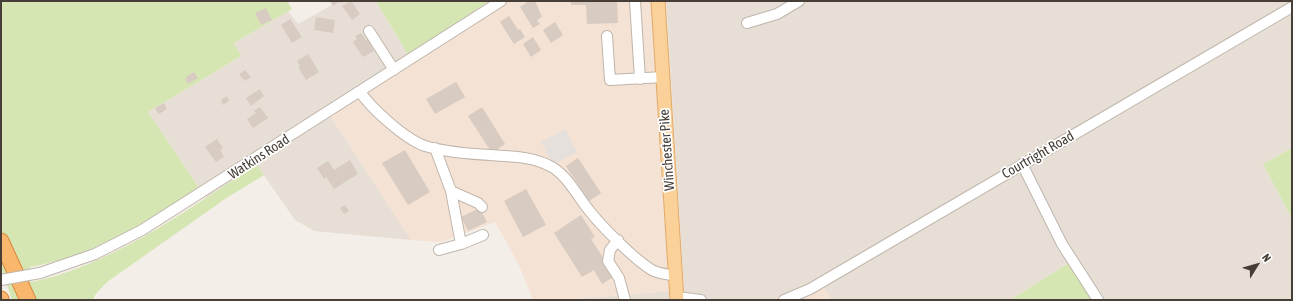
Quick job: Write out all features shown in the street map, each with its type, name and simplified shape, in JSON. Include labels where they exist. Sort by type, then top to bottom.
[{"type":"highway","points":[[1,241],[28,300]]},
{"type":"main road","name":"Winchester Pike","points":[[658,1],[677,299]]},
{"type":"street","name":"Watkins Road","points":[[1,280],[40,273],[95,254],[142,230],[501,1]]},
{"type":"street","points":[[635,1],[640,78]]},
{"type":"street","points":[[748,23],[777,14],[799,1]]},
{"type":"street","name":"Courtright Road","points":[[784,300],[810,289],[1292,7]]},
{"type":"street","points":[[370,32],[394,70]]},
{"type":"street","points":[[607,36],[610,80],[663,77]]},
{"type":"street","points":[[360,92],[367,102],[386,120],[407,136],[424,145],[435,148],[489,155],[520,157],[546,164],[557,170],[589,211],[631,254],[652,270],[676,276]]},
{"type":"street","points":[[435,148],[451,191],[461,244]]},
{"type":"street","points":[[1022,164],[1062,244],[1098,300]]},
{"type":"street","points":[[451,191],[478,203],[482,207]]},
{"type":"street","points":[[439,250],[461,244],[483,235]]},
{"type":"street","points":[[618,240],[610,250],[608,261],[619,278],[625,300]]},
{"type":"street","points":[[677,299],[701,300]]},
{"type":"shaded area","points":[[339,1],[376,1],[408,55],[326,109],[411,240],[314,231],[295,220],[256,164],[206,198],[148,112],[241,56],[234,43],[288,11],[298,24]]},
{"type":"shaded area","points":[[489,1],[666,1],[684,290],[563,300],[533,300],[518,263],[495,222],[441,242],[411,240],[326,109]]},
{"type":"shaded area","points":[[666,1],[1292,1],[1292,148],[1263,164],[1292,219],[1292,300],[1094,300],[1069,263],[1010,300],[832,300],[823,287],[799,300],[563,300],[684,290]]},
{"type":"shaded area","points":[[565,129],[577,152],[558,162],[551,160],[541,142]]},
{"type":"shaded area","points":[[823,287],[832,300],[799,300]]},
{"type":"green space","points":[[1,1],[287,1],[292,9],[234,43],[241,56],[148,112],[199,188],[139,225],[97,246],[76,255],[30,267],[31,282],[60,275],[119,250],[177,217],[256,164],[264,175],[225,199],[107,282],[95,295],[93,300],[35,300],[13,262],[1,229]]},
{"type":"green space","points":[[376,1],[489,1],[408,55]]},
{"type":"green space","points":[[1292,148],[1292,219],[1263,164]]},
{"type":"green space","points":[[1,258],[24,300],[12,300],[1,267]]},
{"type":"green space","points":[[1069,263],[1094,300],[1010,300]]},
{"type":"building","points":[[330,1],[340,1],[333,6]]},
{"type":"building","points":[[351,1],[360,14],[352,20],[342,6]]},
{"type":"building","points":[[529,1],[535,1],[542,17],[537,20],[540,24],[533,28],[520,7]]},
{"type":"building","points":[[571,1],[617,1],[618,23],[587,24],[586,5],[571,5]]},
{"type":"building","points":[[266,8],[272,20],[261,25],[255,13]]},
{"type":"building","points":[[509,16],[518,30],[520,29],[525,37],[514,44],[500,22]]},
{"type":"building","points":[[316,17],[335,20],[333,33],[314,30]]},
{"type":"building","points":[[290,19],[302,37],[292,43],[281,25]]},
{"type":"building","points":[[555,22],[563,35],[551,43],[543,30]]},
{"type":"building","points":[[361,33],[366,40],[370,38],[373,43],[370,45],[374,51],[363,57],[353,42],[357,39],[355,36]]},
{"type":"building","points":[[533,37],[541,50],[531,57],[523,44]]},
{"type":"building","points":[[308,54],[319,72],[306,80],[298,67],[300,66],[297,61]]},
{"type":"building","points":[[245,70],[251,77],[245,81],[239,74]]},
{"type":"building","points":[[194,72],[198,78],[188,84],[185,78]]},
{"type":"building","points":[[456,82],[465,97],[435,114],[426,99]]},
{"type":"building","points":[[260,89],[264,96],[251,106],[246,98]]},
{"type":"building","points":[[227,96],[229,101],[223,105],[221,100]]},
{"type":"building","points":[[164,103],[167,109],[159,114],[155,108]]},
{"type":"building","points":[[260,107],[268,118],[253,128],[247,119],[256,113],[254,111]]},
{"type":"building","points":[[482,107],[505,144],[492,153],[468,116]]},
{"type":"building","points":[[217,139],[223,148],[220,150],[224,157],[216,162],[205,147]]},
{"type":"building","points":[[405,150],[430,192],[408,205],[382,163]]},
{"type":"building","points":[[578,158],[601,193],[589,201],[566,166]]},
{"type":"building","points":[[350,160],[358,174],[334,189],[326,177],[324,179],[317,168],[328,161],[334,170]]},
{"type":"building","points":[[526,189],[546,225],[523,237],[504,201]]},
{"type":"building","points":[[345,205],[349,211],[344,214],[340,208]]},
{"type":"building","points":[[480,208],[487,222],[468,231],[461,217]]},
{"type":"building","points":[[581,215],[595,237],[591,239],[615,276],[602,284],[594,270],[582,277],[554,233]]}]
